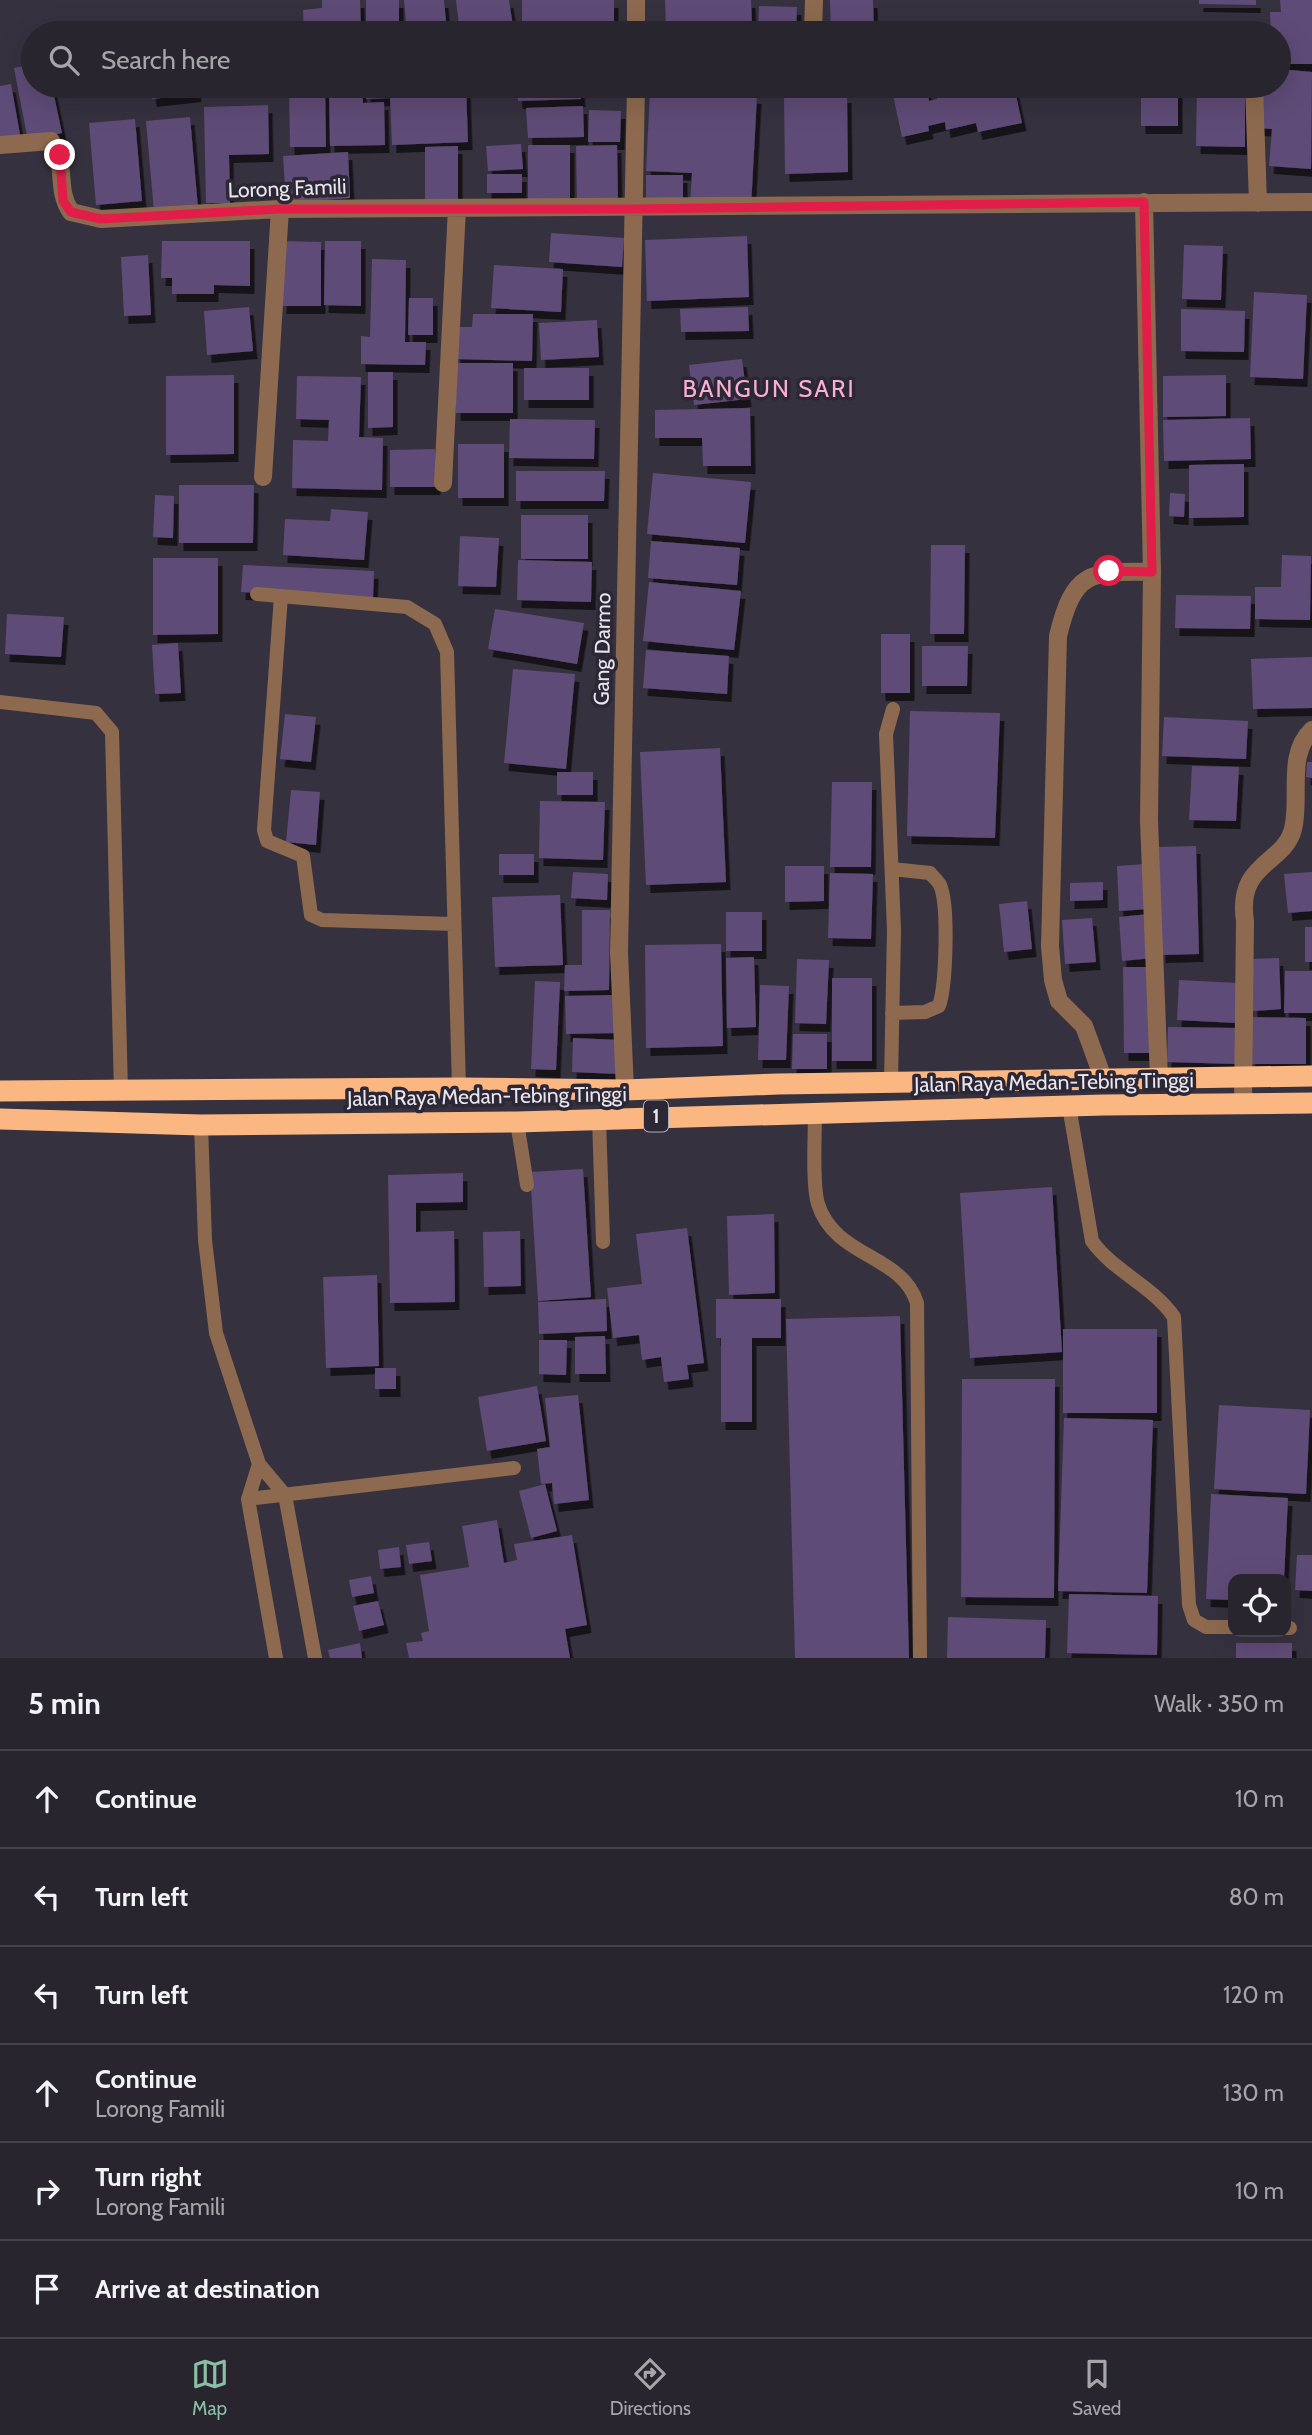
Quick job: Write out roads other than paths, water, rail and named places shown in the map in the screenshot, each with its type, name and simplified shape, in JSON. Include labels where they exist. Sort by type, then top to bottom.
[{"type":"highway","name":"Jalan Raya Medan-Tebing Tinggi","points":[[0,1091],[459,1088],[625,1090],[891,1082],[1312,1076]]},
{"type":"highway","name":"Jalan Raya Medan-Tebing Tinggi","points":[[0,1119],[201,1125],[517,1122],[1312,1103]]},
{"type":"street","points":[[636,0],[636,21]]},
{"type":"street","points":[[813,21],[814,0]]},
{"type":"street","name":"Gang Darmo","points":[[625,1090],[619,953],[636,98]]},
{"type":"street","points":[[1254,98],[1258,203]]},
{"type":"street","name":"Lorong Famili","points":[[0,145],[51,141],[60,155],[63,201],[71,212],[101,219],[280,209],[634,209],[1312,202]]},
{"type":"street","points":[[1144,202],[1152,572],[1149,820],[1159,1079]]},
{"type":"street","points":[[443,483],[457,208]]},
{"type":"street","points":[[263,477],[280,209]]},
{"type":"street","points":[[1103,1078],[1084,1026],[1059,1001],[1052,981],[1050,946],[1058,636],[1067,600],[1086,578],[1109,571],[1152,572]]},
{"type":"street","points":[[1243,1103],[1245,920],[1242,900],[1254,874],[1293,831],[1299,751],[1304,737],[1312,730]]},
{"type":"lane","points":[[257,594],[407,607],[435,624],[447,652],[459,1088]]},
{"type":"lane","points":[[281,596],[264,830],[267,841],[303,856],[307,903],[311,915],[322,920],[453,924]]},
{"type":"lane","points":[[0,702],[96,713],[112,732],[121,1092]]},
{"type":"lane","points":[[891,1082],[892,869],[886,734],[893,709]]},
{"type":"lane","points":[[892,869],[930,873],[940,884],[944,899],[944,990],[939,1006],[925,1012],[892,1013]]},
{"type":"lane","points":[[1069,1107],[1092,1241],[1104,1258],[1165,1304],[1174,1317],[1189,1605],[1194,1620],[1206,1627],[1228,1627]]},
{"type":"lane","points":[[815,1113],[817,1203],[829,1227],[845,1243],[903,1277],[913,1289],[917,1303],[920,1658]]},
{"type":"lane","points":[[599,1118],[603,1242]]},
{"type":"lane","points":[[517,1122],[527,1185]]},
{"type":"lane","points":[[201,1125],[205,1240],[216,1333],[259,1464],[285,1495],[315,1658]]},
{"type":"lane","points":[[259,1464],[248,1499],[276,1658]]},
{"type":"lane","points":[[248,1499],[514,1468]]},
{"type":"district","name":"BANGUN SARI","points":[[769,388]]}]
